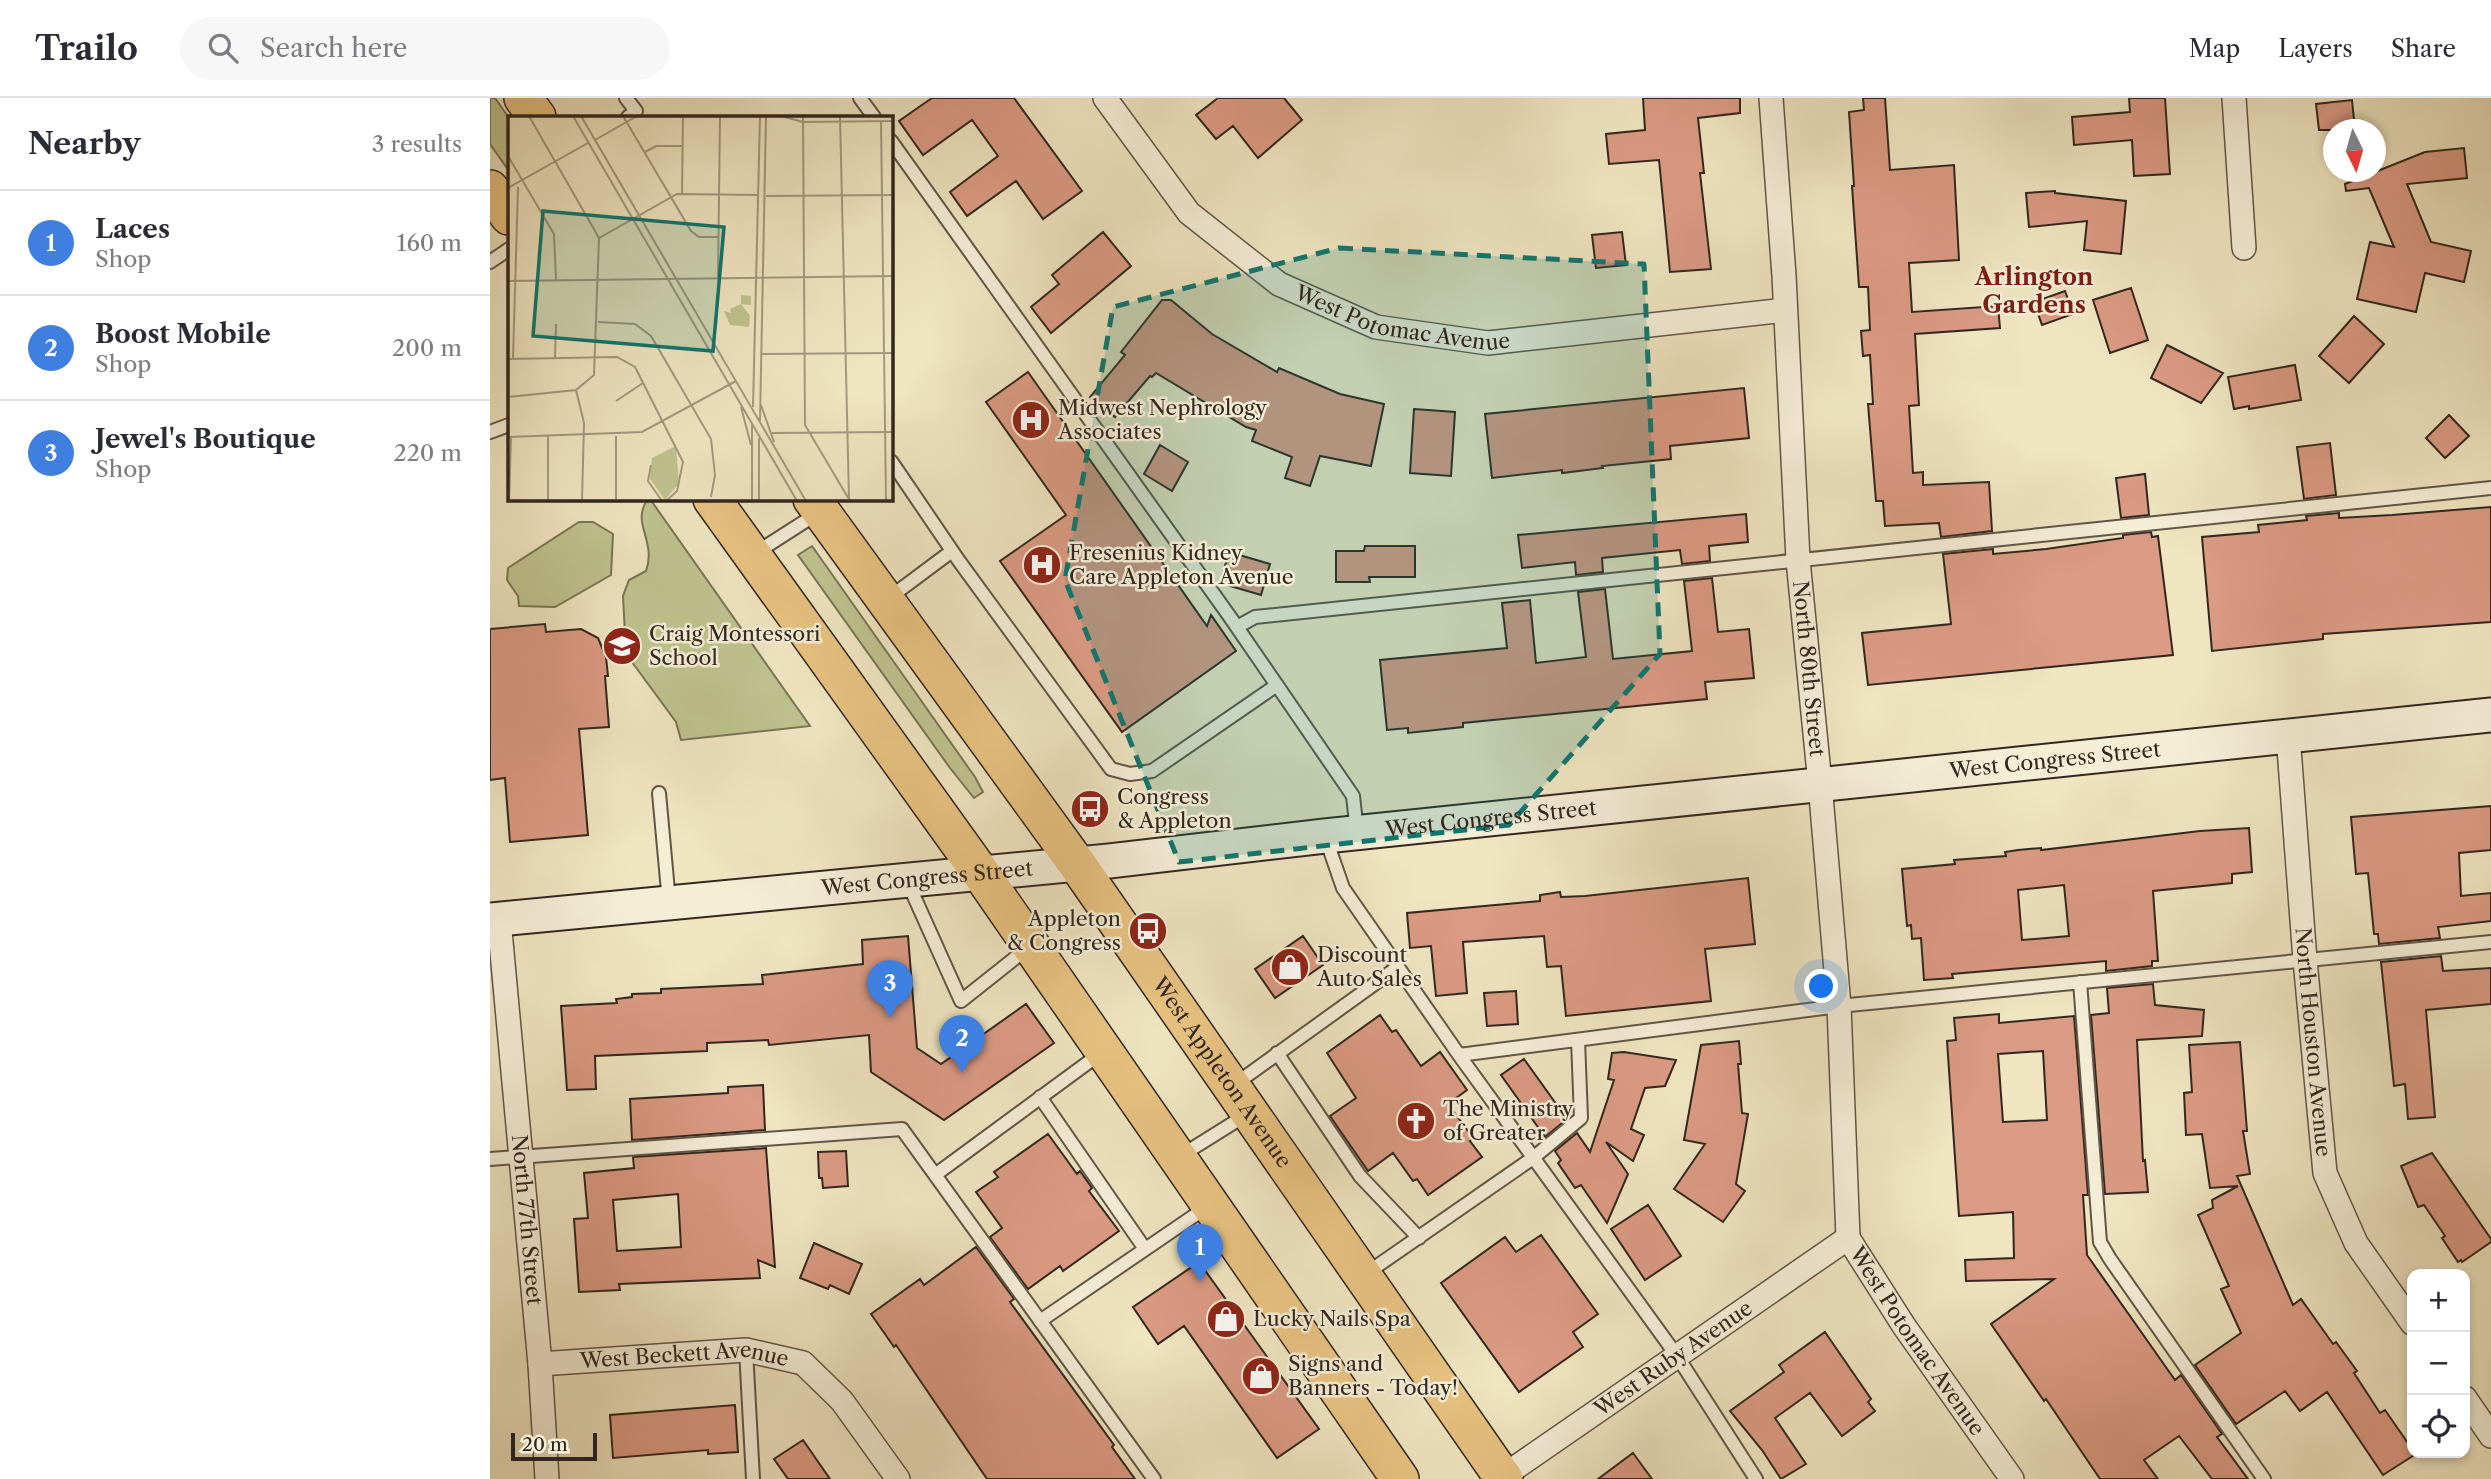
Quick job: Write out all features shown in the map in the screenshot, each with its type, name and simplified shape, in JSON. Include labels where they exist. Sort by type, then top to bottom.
[{"type":"main road","points":[[523,98],[536,116]]},
{"type":"main road","points":[[490,189],[508,215]]},
{"type":"main road","points":[[713,500],[980,872],[1400,1479]]},
{"type":"main road","name":"West Appleton Avenue","points":[[817,505],[1077,864],[1502,1478]]},
{"type":"street","name":"West Potomac Avenue","points":[[1105,98],[1189,212],[1279,284],[1377,327],[1488,343],[1785,310]]},
{"type":"street","name":"North 80th Street","points":[[1771,98],[1798,560],[1839,1006],[1848,1238]]},
{"type":"street","points":[[2234,98],[2244,247]]},
{"type":"street","name":"West Congress Street","points":[[494,920],[1077,864],[1341,834],[2491,715]]},
{"type":"street","name":"North Houston Avenue","points":[[2288,735],[2325,1173],[2356,1243],[2407,1316]]},
{"type":"street","name":"North 77th Street","points":[[494,920],[521,1157],[540,1364],[547,1479]]},
{"type":"street","name":"West Potomac Avenue","points":[[1848,1238],[1904,1326],[2012,1479]]},
{"type":"street","name":"West Ruby Avenue","points":[[1502,1478],[1848,1238]]},
{"type":"street","name":"West Beckett Avenue","points":[[540,1364],[746,1350],[803,1363],[842,1401],[898,1479]]},
{"type":"street","points":[[2470,1405],[2491,1436]]},
{"type":"lane","points":[[626,98],[636,111],[629,116]]},
{"type":"lane","points":[[860,98],[873,116]]},
{"type":"lane","points":[[892,142],[1237,627],[1353,796],[1356,807],[1341,834],[1343,888],[1459,1055],[1677,1356],[1756,1479]]},
{"type":"lane","points":[[490,262],[508,250]]},
{"type":"lane","points":[[490,432],[508,425]]},
{"type":"lane","points":[[892,462],[952,551],[1111,769],[1130,774],[1152,771],[1276,685]]},
{"type":"lane","points":[[1237,627],[1255,617],[2491,488]]},
{"type":"lane","points":[[752,555],[817,505]]},
{"type":"lane","points":[[886,601],[952,551]]},
{"type":"lane","points":[[659,793],[669,903]]},
{"type":"lane","points":[[907,880],[961,1001],[1031,946]]},
{"type":"lane","points":[[1459,1055],[1839,1006],[2491,942]]},
{"type":"lane","points":[[1178,1158],[1240,1100],[1278,1053],[1398,967]]},
{"type":"lane","points":[[2080,982],[2100,1242],[2264,1479]]},
{"type":"lane","points":[[1363,1276],[1534,1158],[1581,1118],[1578,1040]]},
{"type":"lane","points":[[935,1175],[1104,1051]]},
{"type":"lane","points":[[1278,1053],[1360,1176],[1419,1238]]},
{"type":"lane","points":[[1040,1097],[1145,1249]]},
{"type":"lane","points":[[490,1159],[902,1129],[1154,1479]]},
{"type":"lane","points":[[1040,1321],[1210,1205]]},
{"type":"lane","points":[[746,1350],[752,1479]]},
{"type":"highlighted area","points":[[1339,248],[1644,264],[1660,654],[1509,825],[1179,862],[1065,580],[1113,307]]},
{"type":"green space","points":[[490,98],[495,98],[508,117],[508,170],[490,144]]},
{"type":"green space","points":[[647,500],[651,500],[810,726],[681,740],[676,722],[626,654],[623,596],[629,580],[646,571],[649,560],[642,524],[643,508]]},
{"type":"green space","points":[[579,522],[593,522],[613,534],[611,575],[555,607],[519,606],[518,596],[507,580],[508,568]]},
{"type":"green space","points":[[812,546],[983,792],[974,798],[950,768],[798,555]]},
{"type":"building","points":[[932,98],[1014,98],[1082,191],[1043,219],[1016,181],[967,216],[950,192],[998,156],[972,120],[923,155],[899,121]]},
{"type":"building","points":[[1218,98],[1284,98],[1302,120],[1258,158],[1233,126],[1216,139],[1196,115]]},
{"type":"building","points":[[1643,98],[1740,98],[1740,113],[1698,118],[1704,173],[1700,173],[1711,269],[1670,272],[1659,160],[1609,164],[1606,134],[1645,130]]},
{"type":"building","points":[[1863,98],[1885,98],[1890,170],[1954,165],[1959,260],[1909,263],[1912,312],[1998,306],[2000,328],[1915,334],[1919,405],[1909,406],[1913,473],[1923,472],[1923,485],[1989,482],[1992,531],[1941,537],[1939,523],[1885,526],[1883,501],[1876,501],[1868,404],[1873,404],[1870,355],[1863,356],[1861,331],[1870,330],[1868,287],[1859,287],[1849,112],[1864,110]]},
{"type":"building","points":[[2129,98],[2165,98],[2170,174],[2134,176],[2132,140],[2074,145],[2072,117],[2130,112]]},
{"type":"building","points":[[2352,100],[2354,119],[2323,119],[2323,130],[2319,130],[2316,104]]},
{"type":"building","points":[[2464,148],[2467,178],[2407,184],[2431,242],[2471,251],[2464,282],[2425,273],[2416,312],[2357,299],[2370,242],[2394,247],[2369,188],[2346,191],[2345,184],[2386,182],[2386,168],[2425,152]]},
{"type":"building","points":[[2055,191],[2126,201],[2121,254],[2084,250],[2087,221],[2029,227],[2026,193]]},
{"type":"building","points":[[1103,232],[1131,266],[1051,333],[1031,307],[1059,284],[1052,275]]},
{"type":"building","points":[[1622,232],[1626,265],[1596,268],[1592,235]]},
{"type":"building","points":[[2131,288],[2148,340],[2110,353],[2093,300]]},
{"type":"building","points":[[2065,291],[2073,314],[2042,325],[2034,302]]},
{"type":"building","points":[[1162,300],[1171,300],[1212,334],[1277,372],[1279,368],[1340,394],[1384,404],[1371,466],[1320,456],[1310,486],[1285,478],[1292,457],[1252,441],[1256,430],[1246,427],[1156,373],[1150,376],[1115,417],[1090,397],[1125,355],[1121,352]]},
{"type":"building","points":[[2354,316],[2384,344],[2349,383],[2319,356]]},
{"type":"building","points":[[2167,345],[2223,373],[2201,403],[2151,378]]},
{"type":"building","points":[[2295,365],[2301,400],[2234,409],[2228,377]]},
{"type":"building","points":[[1028,372],[1207,626],[1211,615],[1236,651],[1122,732],[1000,561],[1066,515],[986,402]]},
{"type":"building","points":[[1744,388],[1749,438],[1670,446],[1671,459],[1562,473],[1562,470],[1492,478],[1485,414]]},
{"type":"building","points":[[1414,409],[1455,412],[1451,476],[1410,473]]},
{"type":"building","points":[[2449,415],[2469,436],[2445,458],[2426,438]]},
{"type":"building","points":[[2330,443],[2336,495],[2304,499],[2297,447]]},
{"type":"building","points":[[1160,445],[1188,462],[1172,491],[1144,474]]},
{"type":"building","points":[[2145,474],[2149,515],[2121,518],[2116,478]]},
{"type":"building","points":[[2491,507],[2491,622],[2323,634],[2323,639],[2212,651],[2202,537],[2259,532],[2258,525],[2307,520],[2306,516],[2339,513],[2339,518]]},
{"type":"building","points":[[1746,514],[1748,542],[1709,546],[1710,561],[1682,564],[1680,550],[1602,558],[1603,572],[1576,575],[1575,562],[1522,568],[1518,535]]},
{"type":"building","points":[[2151,532],[2152,537],[2158,536],[2173,655],[1868,685],[1862,633],[1951,624],[1943,554],[1993,549],[1993,554],[2046,549]]},
{"type":"building","points":[[1365,546],[1415,546],[1415,577],[1369,577],[1370,582],[1336,582],[1336,551],[1364,551]]},
{"type":"building","points":[[1229,552],[1270,564],[1261,595],[1220,583]]},
{"type":"building","points":[[1712,578],[1718,632],[1749,629],[1754,678],[1705,682],[1707,699],[1463,723],[1463,727],[1408,733],[1408,728],[1387,730],[1380,660],[1507,648],[1502,603],[1530,600],[1536,663],[1586,657],[1578,592],[1605,589],[1613,659],[1692,651],[1684,581]]},
{"type":"building","points":[[545,624],[546,632],[581,629],[598,638],[606,657],[609,727],[579,729],[588,835],[510,842],[505,778],[490,780],[490,629]]},
{"type":"building","points":[[2491,806],[2491,850],[2459,853],[2461,896],[2491,893],[2491,921],[2438,927],[2440,938],[2379,944],[2378,934],[2374,934],[2368,873],[2356,874],[2351,817]]},
{"type":"building","points":[[2249,828],[2252,872],[2232,874],[2232,883],[2153,891],[2158,961],[2152,961],[2152,966],[2106,971],[2106,961],[1952,974],[1953,978],[1924,980],[1921,938],[1912,939],[1911,925],[1907,926],[1902,869],[1955,864],[1954,860],[2006,856],[2005,852],[2018,850],[2041,850],[2200,831]],"holes":[[[2064,885],[2069,936],[2022,940],[2018,890]]]},
{"type":"building","points":[[1748,878],[1755,944],[1705,949],[1711,1001],[1566,1016],[1561,966],[1547,967],[1544,936],[1463,942],[1467,993],[1436,996],[1431,946],[1410,948],[1407,913],[1540,901],[1540,895],[1560,892],[1561,897],[1585,896]]},
{"type":"building","points":[[908,936],[917,1048],[941,1064],[1026,1004],[1054,1043],[944,1120],[871,1072],[869,1035],[769,1045],[768,1040],[707,1043],[707,1051],[595,1056],[596,1089],[567,1090],[561,1006],[617,1003],[616,999],[632,997],[632,994],[661,993],[661,989],[763,984],[762,975],[863,964],[862,940]]},
{"type":"building","points":[[1303,936],[1323,965],[1275,998],[1255,969]]},
{"type":"building","points":[[2441,956],[2443,971],[2491,968],[2491,1004],[2426,1010],[2435,1117],[2408,1119],[2405,1084],[2394,1086],[2381,962]]},
{"type":"building","points":[[2153,984],[2155,1005],[2204,1010],[2202,1036],[2137,1040],[2143,1161],[2145,1160],[2148,1192],[2105,1194],[2091,1015],[2109,1013],[2107,988]]},
{"type":"building","points":[[1516,991],[1518,1024],[1487,1026],[1484,993]]},
{"type":"building","points":[[1999,1014],[1999,1023],[2074,1016],[2088,1195],[2083,1195],[2087,1255],[2175,1380],[2181,1375],[2222,1434],[2217,1437],[2248,1479],[2212,1479],[2179,1436],[2144,1460],[2158,1479],[2100,1479],[1991,1324],[2054,1279],[1966,1281],[1965,1260],[2014,1258],[2013,1212],[1959,1216],[1947,1041],[1956,1040],[1954,1018]],"holes":[[[2043,1051],[2047,1120],[2003,1122],[1998,1054]]]},
{"type":"building","name":"The Ministry of Greater","points":[[1380,1015],[1392,1032],[1396,1030],[1421,1066],[1440,1052],[1467,1090],[1448,1104],[1473,1138],[1470,1141],[1482,1157],[1428,1195],[1417,1179],[1413,1181],[1393,1153],[1368,1171],[1330,1116],[1356,1098],[1327,1053]]},
{"type":"building","points":[[1739,1041],[1742,1113],[1748,1114],[1736,1184],[1745,1191],[1723,1222],[1674,1189],[1705,1144],[1684,1140],[1701,1045]]},
{"type":"building","points":[[2240,1042],[2247,1131],[2243,1131],[2250,1174],[2237,1176],[2293,1305],[2301,1299],[2333,1344],[2336,1342],[2357,1371],[2354,1373],[2380,1413],[2385,1410],[2407,1442],[2407,1458],[2410,1458],[2383,1475],[2327,1392],[2300,1411],[2285,1391],[2236,1424],[2195,1365],[2241,1333],[2221,1289],[2229,1286],[2198,1215],[2213,1208],[2212,1200],[2238,1186],[2210,1188],[2202,1134],[2186,1135],[2184,1093],[2192,1092],[2189,1045]]},
{"type":"building","points":[[1624,1052],[1676,1060],[1665,1086],[1645,1088],[1631,1129],[1644,1135],[1633,1161],[1606,1142],[1628,1174],[1607,1223],[1581,1185],[1575,1188],[1558,1163],[1561,1160],[1555,1151],[1577,1133],[1590,1152],[1614,1080],[1608,1079],[1612,1053]]},
{"type":"building","points":[[1524,1059],[1567,1119],[1545,1137],[1501,1075]]},
{"type":"building","points":[[763,1085],[765,1130],[632,1140],[630,1099],[728,1093],[728,1087]]},
{"type":"building","points":[[1048,1134],[1077,1174],[1080,1171],[1092,1188],[1089,1191],[1119,1231],[1063,1271],[1060,1266],[1028,1289],[990,1237],[1002,1228],[976,1192],[998,1177],[994,1172]]},
{"type":"building","points":[[766,1148],[775,1267],[758,1260],[760,1278],[619,1284],[620,1290],[579,1292],[574,1219],[588,1218],[584,1173],[634,1168],[633,1157]],"holes":[[[678,1194],[681,1247],[617,1251],[613,1200]]]},
{"type":"building","points":[[846,1151],[848,1186],[823,1188],[822,1178],[819,1178],[818,1152]]},
{"type":"building","points":[[2432,1153],[2491,1239],[2491,1242],[2462,1262],[2458,1262],[2442,1238],[2445,1236],[2424,1205],[2418,1207],[2401,1166]]},
{"type":"building","points":[[1648,1205],[1681,1256],[1645,1280],[1611,1229]]},
{"type":"building","points":[[1541,1235],[1598,1314],[1573,1332],[1583,1347],[1519,1392],[1441,1283],[1505,1237],[1516,1252]]},
{"type":"building","points":[[814,1243],[862,1264],[849,1294],[830,1285],[828,1289],[800,1278]]},
{"type":"building","points":[[976,1247],[1014,1299],[1010,1302],[1114,1445],[1112,1447],[1135,1479],[987,1479],[896,1345],[894,1347],[871,1314],[920,1279],[924,1285]]},
{"type":"building","points":[[1199,1262],[1319,1429],[1277,1458],[1184,1326],[1158,1344],[1133,1307]]},
{"type":"building","points":[[1825,1332],[1871,1399],[1868,1402],[1875,1411],[1842,1436],[1810,1393],[1775,1418],[1806,1464],[1781,1479],[1762,1450],[1730,1411],[1784,1372],[1779,1365]]},
{"type":"building","points":[[735,1405],[738,1452],[708,1454],[708,1450],[613,1458],[610,1415]]},
{"type":"building","points":[[803,1440],[830,1479],[788,1479],[774,1459]]},
{"type":"building","points":[[1633,1453],[1652,1479],[1598,1479]]},
{"type":"place","name":"Midwest Nephrology Associates","points":[[1031,420]]},
{"type":"place","name":"Fresenius Kidney Care Appleton Avenue","points":[[1042,565]]},
{"type":"place","name":"Craig Montessori School","points":[[622,646]]},
{"type":"place","name":"Congress & Appleton","points":[[1090,809]]},
{"type":"place","name":"Appleton & Congress","points":[[1148,931]]},
{"type":"place","name":"Discount Auto Sales","points":[[1290,967]]},
{"type":"place","name":"Jewel's Boutique","points":[[890,1018]]},
{"type":"place","name":"Boost Mobile","points":[[962,1073]]},
{"type":"place","name":"The Ministry of Greater","points":[[1416,1121]]},
{"type":"place","name":"Laces","points":[[1200,1282]]},
{"type":"place","name":"Lucky Nails Spa","points":[[1226,1319]]},
{"type":"place","name":"Signs and Banners - Today!","points":[[1261,1376]]},
{"type":"district","name":"Arlington Gardens","points":[[2034,291]]}]
